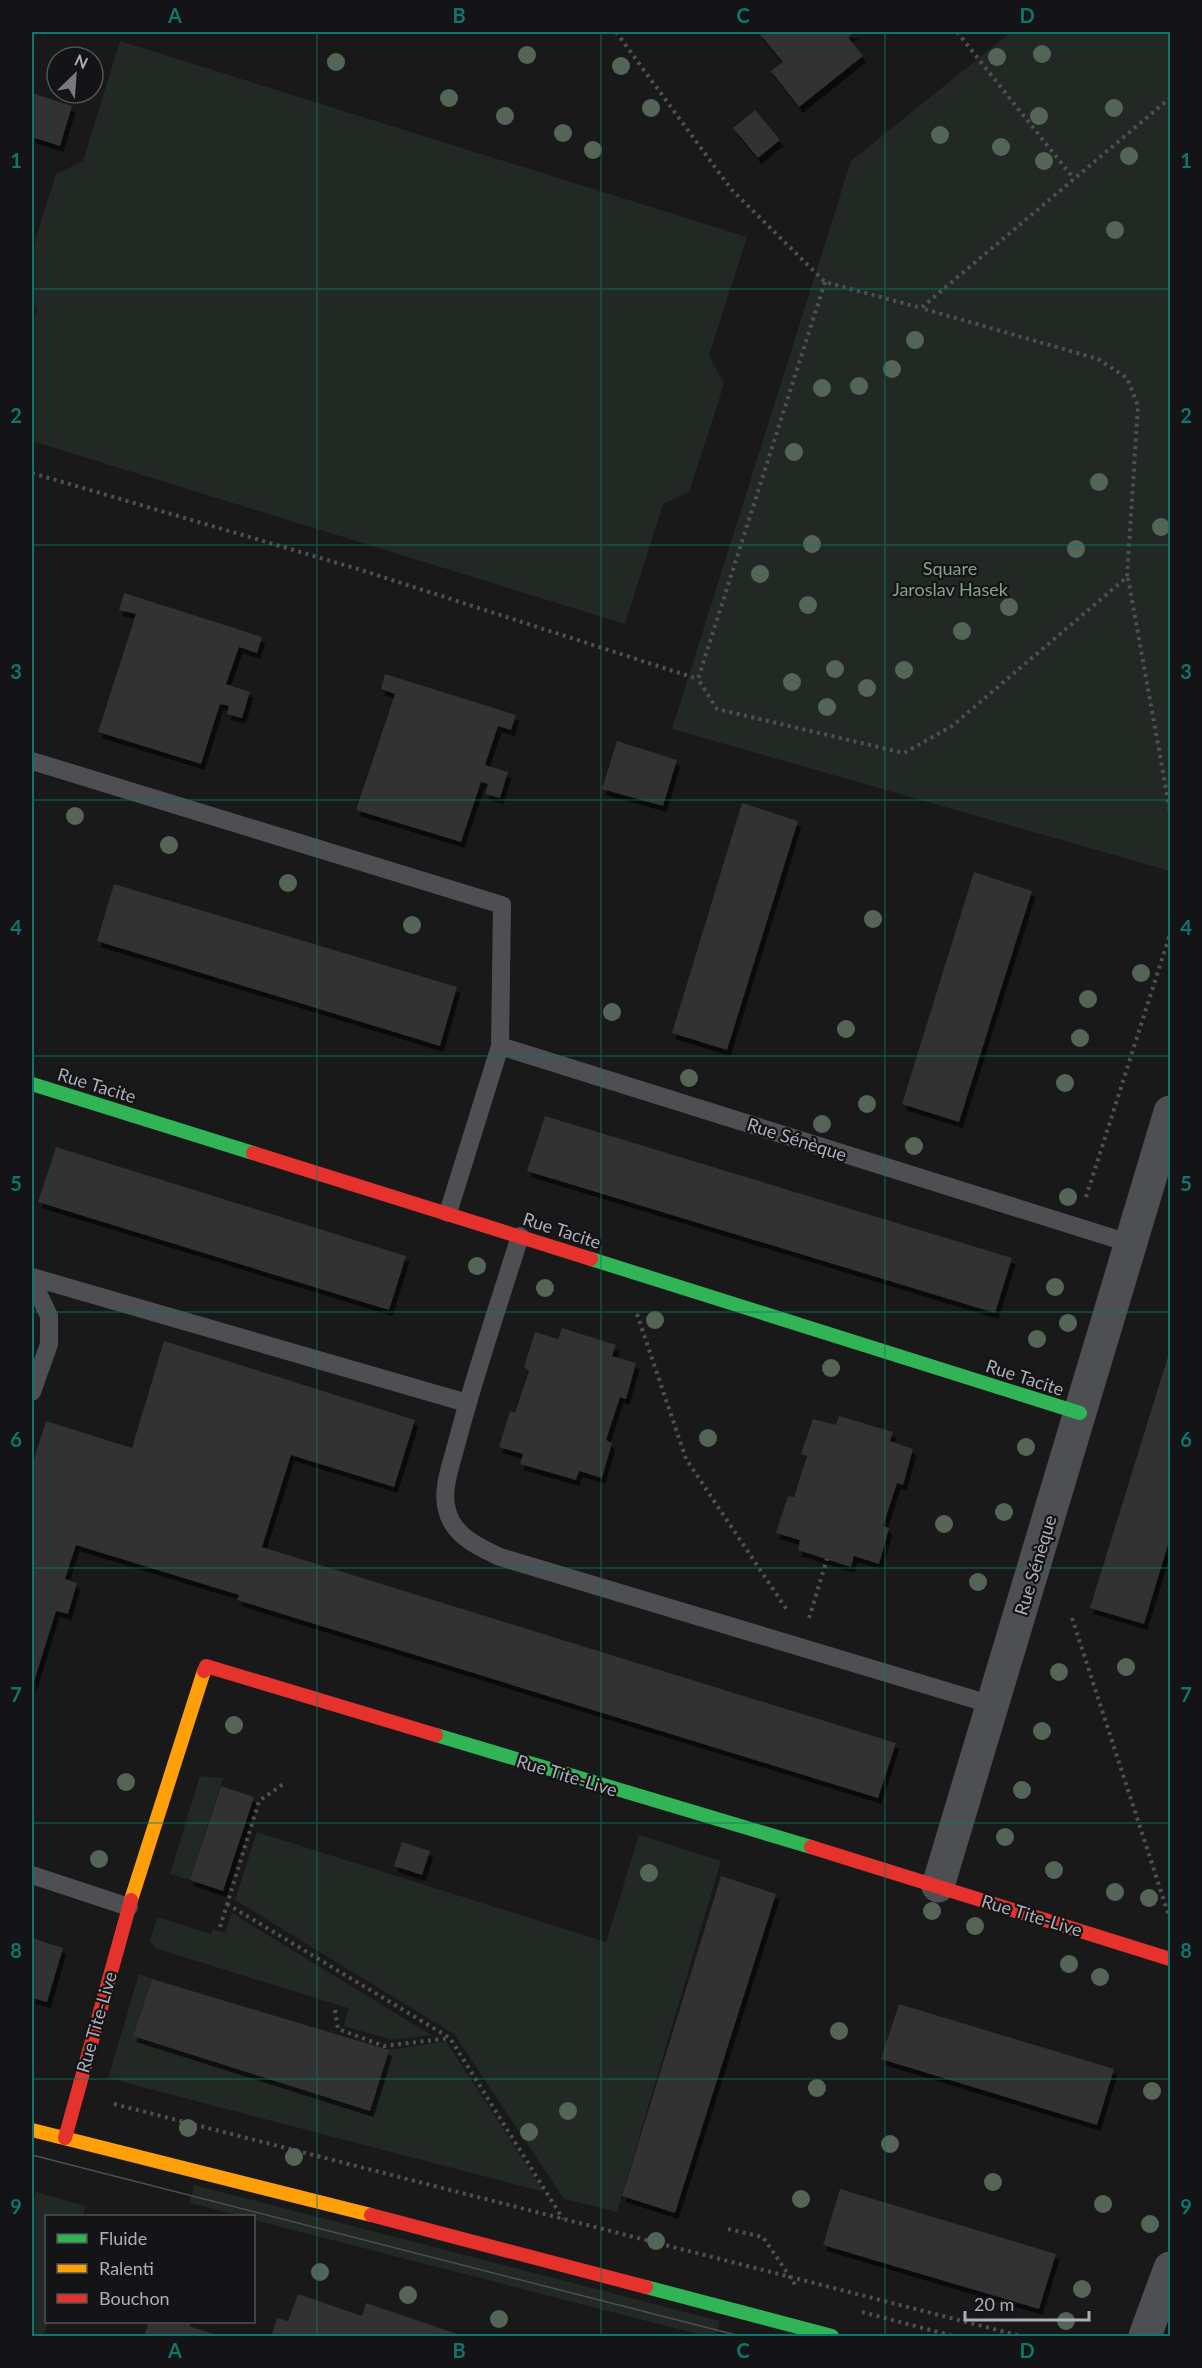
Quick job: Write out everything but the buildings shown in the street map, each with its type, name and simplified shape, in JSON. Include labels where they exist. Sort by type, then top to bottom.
[{"type":"street","name":"Rue Tacite","points":[[35,1085],[1080,1413]]},
{"type":"street","name":"Rue Sénèque","points":[[938,1886],[1170,1112]]},
{"type":"street","name":"Rue Tite-Live","points":[[64,2138],[129,1907],[206,1666],[938,1886],[1170,1959]]},
{"type":"street","points":[[32,2130],[190,2168],[832,2337]]},
{"type":"street","points":[[1145,2337],[1170,2268]]},
{"type":"lane","points":[[32,761],[502,905],[500,1046],[448,1214]]},
{"type":"lane","name":"Rue Sénèque","points":[[500,1046],[1129,1243]]},
{"type":"lane","points":[[32,1105],[35,1085]]},
{"type":"lane","points":[[520,1236],[467,1403],[447,1480],[446,1509],[456,1529],[475,1545],[500,1557],[993,1706]]},
{"type":"lane","points":[[32,1278],[467,1403]]},
{"type":"lane","points":[[32,1278],[49,1316],[49,1344],[32,1392]]},
{"type":"lane","points":[[32,1875],[129,1907]]},
{"type":"path","points":[[616,32],[731,189],[825,282],[1098,359],[1127,378],[1138,406],[1127,577],[1170,811]]},
{"type":"path","points":[[957,32],[1074,179]]},
{"type":"path","points":[[921,308],[1170,98]]},
{"type":"path","points":[[698,679],[825,282]]},
{"type":"path","points":[[32,473],[358,569],[698,679],[717,709],[904,753],[952,726],[1127,577]]},
{"type":"path","points":[[1077,1227],[1170,934]]},
{"type":"path","points":[[621,1268],[686,1458],[791,1615]]},
{"type":"path","points":[[807,1624],[827,1559]]},
{"type":"path","points":[[1072,1618],[1170,1919]]},
{"type":"path","points":[[220,1927],[259,1801],[286,1782]]},
{"type":"path","points":[[227,1904],[450,2038],[563,2219],[593,2275]]},
{"type":"path","points":[[335,2010],[338,2029],[384,2046],[450,2038]]},
{"type":"path","points":[[76,2094],[1022,2337]]},
{"type":"path","points":[[728,2229],[763,2237],[803,2296]]},
{"type":"green space","name":"Square Jaroslav Hasek","points":[[1011,32],[1170,32],[1170,871],[672,729],[851,161]]},
{"type":"green space","points":[[120,41],[747,237],[709,355],[724,384],[689,492],[663,504],[625,624],[32,441],[32,327],[37,309],[30,278],[35,242],[56,174],[83,161],[100,105],[105,105],[105,90]]},
{"type":"green space","points":[[200,1776],[223,1778],[190,1880],[170,1874]]},
{"type":"green space","points":[[257,1832],[606,1942],[639,1835],[721,1861],[617,2212],[564,2199],[454,2034],[235,1900]]},
{"type":"green space","points":[[232,1913],[431,2035],[392,2040],[344,2026],[348,2008],[155,1948],[150,1941],[157,1917],[211,1934],[213,1929],[225,1933]]},
{"type":"green space","points":[[139,1974],[152,1979],[133,2036],[389,2050],[446,2041],[544,2192],[108,2078]]},
{"type":"green space","points":[[194,2185],[720,2321],[716,2336],[705,2336],[255,2220],[255,2215],[237,2215],[190,2203]]},
{"type":"green space","points":[[36,2192],[86,2206],[82,2215],[45,2215],[45,2323],[48,2323],[44,2336],[32,2336],[32,2206]]},
{"type":"tram line","points":[[32,2155],[740,2336]]},
{"type":"traffic: fast","points":[[32,1084],[253,1153]]},
{"type":"traffic: fast","points":[[591,1259],[1080,1413]]},
{"type":"traffic: fast","points":[[436,1735],[811,1847]]},
{"type":"traffic: fast","points":[[646,2287],[832,2336]]},
{"type":"traffic: slow","points":[[131,1900],[204,1671]]},
{"type":"traffic: slow","points":[[32,2130],[371,2215]]},
{"type":"traffic: jam","points":[[253,1153],[591,1259]]},
{"type":"traffic: jam","points":[[204,1671],[206,1666],[436,1735]]},
{"type":"traffic: jam","points":[[811,1847],[1170,1959]]},
{"type":"traffic: jam","points":[[65,2138],[131,1900]]},
{"type":"traffic: jam","points":[[371,2215],[646,2287]]}]
